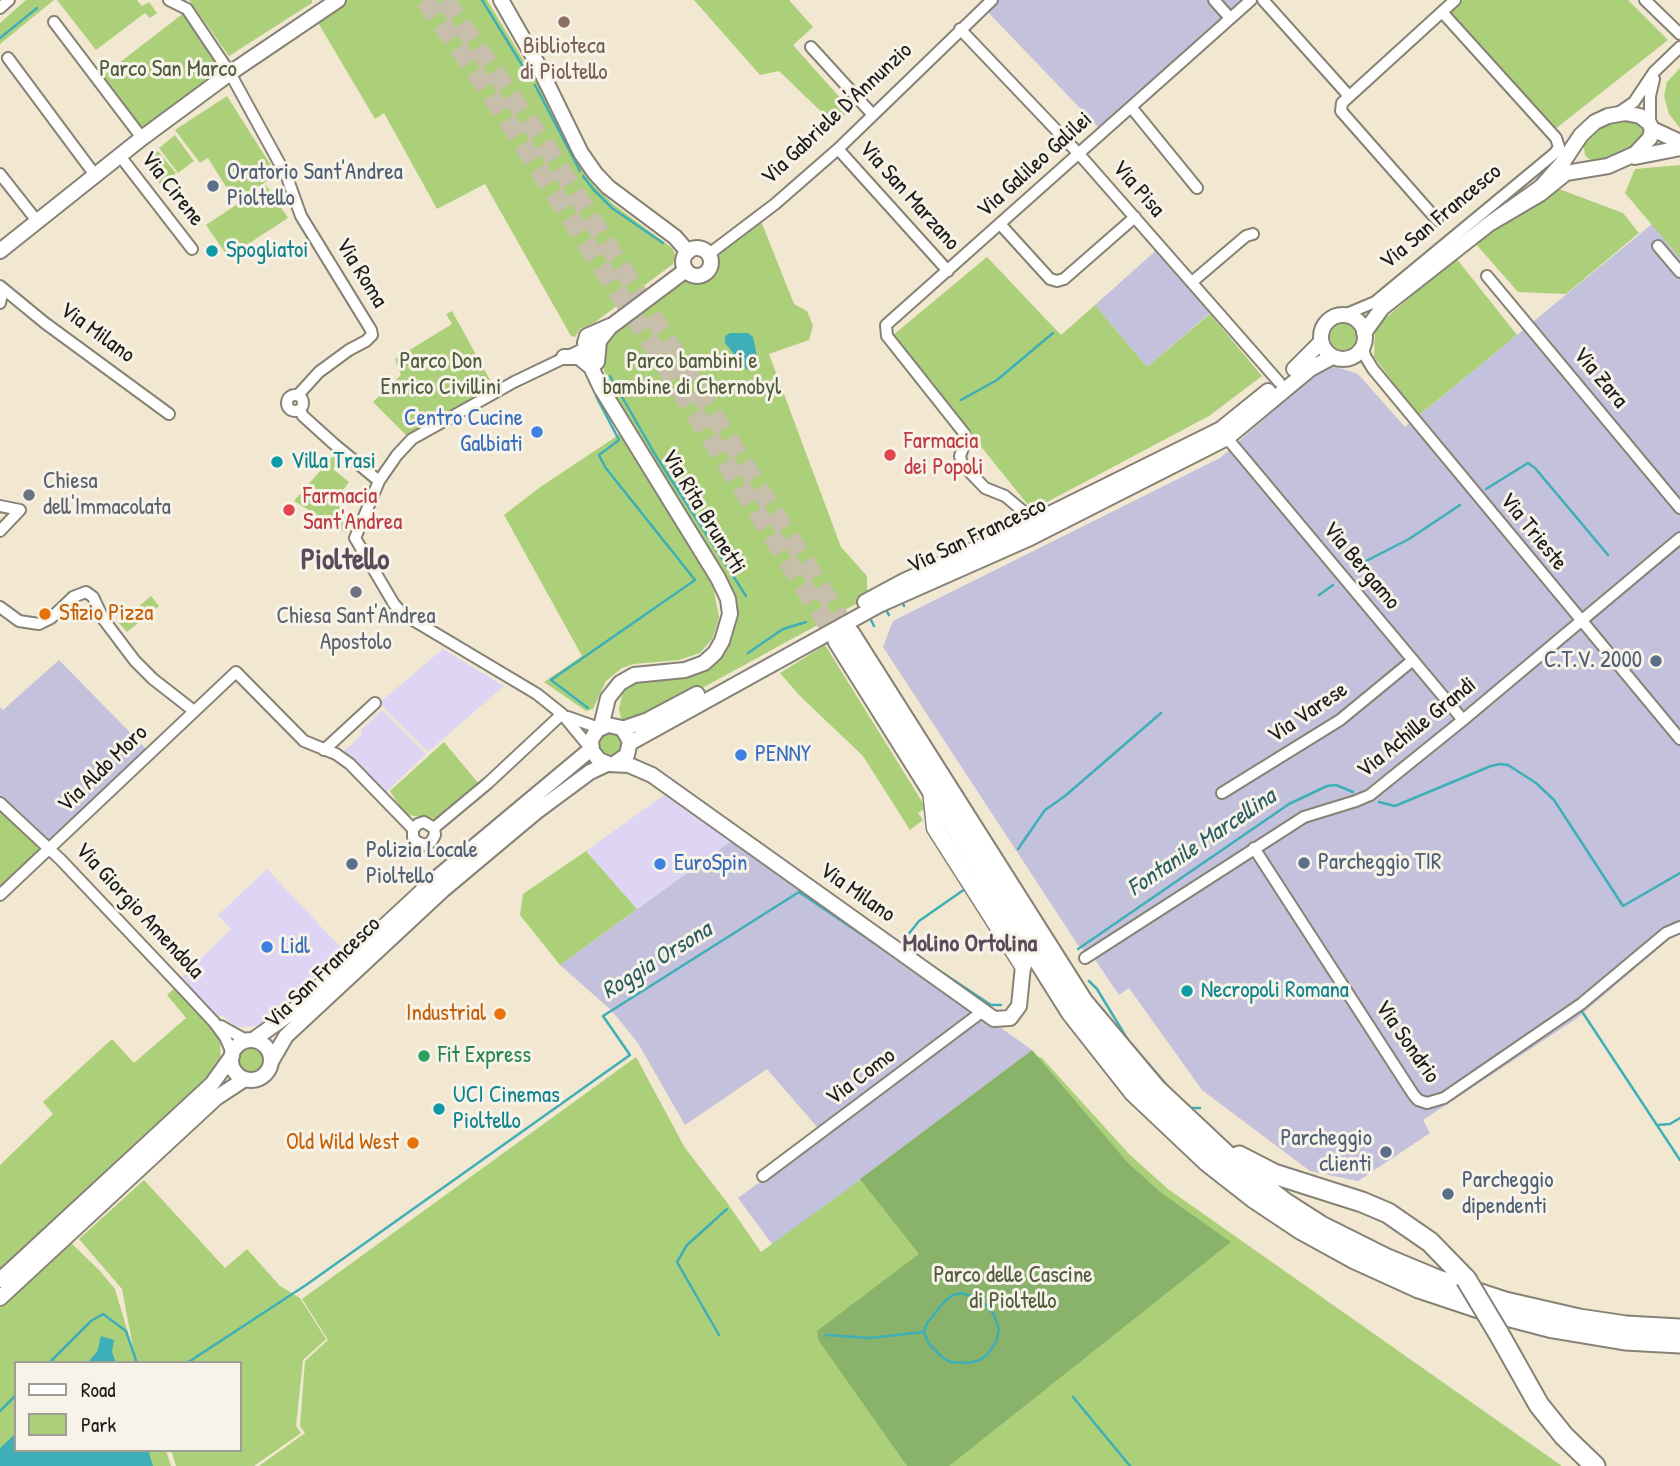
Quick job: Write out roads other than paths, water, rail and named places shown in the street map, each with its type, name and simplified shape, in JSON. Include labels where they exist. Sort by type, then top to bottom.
[{"type":"highway","points":[[1680,1329],[1626,1326],[1580,1319],[1471,1292],[1372,1252],[1285,1203],[1197,1130],[1114,1042],[1075,991],[914,737],[844,638],[931,790],[1054,988],[1088,1036],[1124,1081],[1164,1123],[1242,1189],[1290,1222],[1340,1251],[1392,1277],[1447,1298],[1502,1315],[1577,1333],[1625,1340],[1680,1343]]},
{"type":"highway","points":[[966,820],[1094,1005],[1159,1084],[1207,1131],[1235,1153],[1266,1170],[1388,1213],[1435,1246],[1466,1279],[1539,1405],[1564,1436],[1595,1466]]},
{"type":"main road","points":[[931,790],[935,828],[1023,966]]},
{"type":"street","points":[[0,8],[9,0]]},
{"type":"street","points":[[169,0],[187,9],[230,73]]},
{"type":"street","points":[[0,251],[142,138],[230,73],[338,0]]},
{"type":"street","points":[[501,0],[537,63],[581,153],[595,173],[608,187],[675,237],[688,252]]},
{"type":"street","name":"Via Gabriele D'Annunzio","points":[[592,342],[686,270],[699,275],[707,271],[711,263],[709,254],[775,204],[838,149],[992,0]]},
{"type":"street","points":[[1214,0],[1230,18]]},
{"type":"street","name":"Via Galileo Galilei","points":[[1014,504],[1005,496],[985,488],[962,464],[960,456],[966,443],[965,436],[887,336],[886,325],[1251,0]]},
{"type":"street","points":[[1263,0],[1349,96]]},
{"type":"street","points":[[1437,220],[1341,111],[1342,103],[1349,96],[1455,0]]},
{"type":"street","points":[[1644,0],[1680,34]]},
{"type":"street","name":"Via San Francesco","points":[[1349,316],[1375,302],[1555,153],[1560,145],[1442,12]]},
{"type":"street","points":[[54,22],[142,138]]},
{"type":"street","name":"Via Pisa","points":[[960,29],[1079,154],[1279,382]]},
{"type":"street","points":[[811,47],[873,115]]},
{"type":"street","points":[[1680,47],[1650,76],[1637,98],[1618,113],[1595,122],[1577,139],[1577,151],[1581,160],[1596,168],[1680,148]]},
{"type":"street","points":[[8,58],[95,175]]},
{"type":"street","points":[[1627,159],[1647,144],[1651,127],[1650,93],[1662,64]]},
{"type":"street","name":"Via Roma","points":[[230,73],[287,177],[301,216],[371,330],[372,335],[366,341],[319,372],[298,396],[303,402],[300,410],[303,416],[339,449],[379,481]]},
{"type":"street","points":[[1131,107],[1197,188]]},
{"type":"street","points":[[1618,113],[1640,116],[1651,127],[1680,142]]},
{"type":"street","name":"Via San Francesco","points":[[1364,339],[1382,308],[1544,184],[1563,162],[1577,139]]},
{"type":"street","name":"Via San Marzano","points":[[838,149],[948,271]]},
{"type":"street","name":"Via Cirene","points":[[120,156],[192,249]]},
{"type":"street","name":"Via San Francesco","points":[[1489,224],[1540,194],[1562,175],[1596,168]]},
{"type":"street","points":[[0,173],[37,221]]},
{"type":"street","points":[[1000,224],[1048,276],[1057,281],[1064,279],[1135,217]]},
{"type":"street","points":[[1192,282],[1246,236],[1253,234]]},
{"type":"street","points":[[1658,246],[1680,272]]},
{"type":"street","points":[[688,252],[699,248],[709,254]]},
{"type":"street","points":[[686,270],[684,263],[688,252]]},
{"type":"street","name":"Via Zara","points":[[1487,276],[1680,508]]},
{"type":"street","points":[[0,303],[2,288]]},
{"type":"street","name":"Via Milano","points":[[2,288],[169,414]]},
{"type":"street","name":"Via San Francesco","points":[[1349,316],[1382,308]]},
{"type":"street","points":[[1349,316],[1361,324],[1364,339],[1359,352],[1350,358],[1340,359],[1325,351],[1321,332],[1326,323],[1334,317],[1349,316]]},
{"type":"street","name":"Via Trieste","points":[[1364,339],[1371,367],[1580,622],[1680,739]]},
{"type":"street","points":[[592,342],[412,439],[379,481],[355,538],[394,604],[403,614],[537,694],[562,714],[597,759],[610,764],[625,757],[630,746],[628,735],[620,727],[610,706],[615,687]]},
{"type":"street","name":"Via Rita Brunetti","points":[[592,342],[593,372],[613,409],[719,578],[730,611],[724,638],[715,653],[704,663],[684,670],[635,675],[615,687]]},
{"type":"street","name":"Via San Francesco","points":[[620,727],[665,712],[904,581],[1009,534],[1221,429],[1309,357],[1321,342]]},
{"type":"street","points":[[563,357],[579,357],[593,372]]},
{"type":"street","name":"Via San Francesco","points":[[630,746],[881,604],[1030,538],[1227,438],[1310,369],[1332,357]]},
{"type":"street","name":"Via Bergamo","points":[[1227,438],[1463,720]]},
{"type":"street","points":[[1014,504],[1030,517],[1043,517]]},
{"type":"street","points":[[1009,534],[1018,525],[1014,504]]},
{"type":"street","points":[[0,506],[20,510],[0,531]]},
{"type":"street","name":"Via Achille Grandi","points":[[1086,958],[1304,817],[1370,794],[1463,720],[1680,538]]},
{"type":"street","points":[[0,607],[19,621],[39,624],[51,618],[83,591],[93,597],[110,629],[142,669],[194,712]]},
{"type":"street","name":"Via Varese","points":[[1222,793],[1340,720],[1413,660]]},
{"type":"street","name":"Via Aldo Moro","points":[[0,895],[236,672],[298,735],[311,745],[324,750]]},
{"type":"street","points":[[591,749],[592,737],[600,727],[608,698],[615,687]]},
{"type":"street","points":[[375,703],[324,750],[336,754],[350,764],[413,829],[414,839],[425,845],[434,838],[434,828]]},
{"type":"street","points":[[562,714],[600,727],[608,724],[620,727]]},
{"type":"street","points":[[434,828],[488,783],[562,714]]},
{"type":"street","name":"Via Milano","points":[[630,746],[652,775]]},
{"type":"street","name":"Via San Francesco","points":[[249,1040],[291,1013],[433,881],[591,749]]},
{"type":"street","name":"Via San Francesco","points":[[272,1060],[286,1036],[444,889],[546,804],[590,772],[610,764]]},
{"type":"street","name":"Via Milano","points":[[610,764],[629,765],[652,775],[989,1015]]},
{"type":"street","name":"Via Giorgio Amendola","points":[[0,803],[50,849],[214,1022],[232,1054]]},
{"type":"street","points":[[413,829],[424,822],[434,828]]},
{"type":"street","name":"Via Sondrio","points":[[1254,848],[1413,1094],[1418,1100],[1427,1103],[1444,1098],[1581,1004],[1666,933],[1680,927]]},
{"type":"street","points":[[989,1015],[1006,1019],[1016,1011],[1021,999],[1020,976],[1023,966]]},
{"type":"street","name":"Via Como","points":[[763,1175],[989,1015]]},
{"type":"street","name":"Via Giorgio Amendola","points":[[214,1022],[249,1040]]},
{"type":"street","points":[[0,1280],[212,1084],[237,1045],[249,1040],[265,1044],[272,1060],[269,1070],[263,1076],[256,1080],[245,1079],[234,1070],[232,1054]]},
{"type":"street","points":[[0,1298],[216,1098],[245,1079]]},
{"type":"water","points":[[730,333],[748,333],[753,337],[759,366],[756,370],[747,370],[725,343],[725,336]]},
{"type":"water","points":[[101,1336],[114,1340],[112,1352],[115,1361],[89,1361],[97,1352]]},
{"type":"water","points":[[14,1435],[14,1452],[149,1452],[153,1466],[0,1466],[0,1448]]},
{"type":"waterway","points":[[482,0],[530,78]]},
{"type":"waterway","points":[[0,38],[37,8]]},
{"type":"waterway","points":[[535,85],[580,171]]},
{"type":"waterway","points":[[583,176],[612,208],[663,243]]},
{"type":"waterway","points":[[961,400],[997,380],[1053,333]]},
{"type":"waterway","points":[[610,376],[656,456],[746,596]]},
{"type":"waterway","points":[[588,708],[551,680],[695,580],[605,467],[599,455],[619,440],[596,396]]},
{"type":"waterway","name":"Roggia Orsona","points":[[1486,489],[1528,463],[1608,555]]},
{"type":"waterway","name":"Roggia Orsona","points":[[1366,561],[1409,539],[1460,505]]},
{"type":"waterway","name":"Roggia Orsona","points":[[1319,595],[1333,585]]},
{"type":"waterway","points":[[901,599],[904,606]]},
{"type":"waterway","points":[[884,607],[889,615]]},
{"type":"waterway","points":[[869,616],[874,626]]},
{"type":"waterway","points":[[748,653],[783,629],[806,622]]},
{"type":"waterway","name":"Roggia Orsona","points":[[1018,849],[1045,810],[1161,713]]},
{"type":"waterway","name":"Fontanile Marcellina","points":[[1379,802],[1395,806],[1491,766],[1508,765],[1536,783],[1554,800],[1623,906],[1680,873]]},
{"type":"waterway","name":"Fontanile Marcellina","points":[[1078,949],[1289,804],[1327,786],[1336,785],[1353,792]]},
{"type":"waterway","name":"Roggia Orsona","points":[[899,946],[919,921],[965,889]]},
{"type":"waterway","name":"Roggia Orsona","points":[[190,1361],[306,1285],[630,1055],[603,1016],[799,892],[889,953]]},
{"type":"waterway","name":"Fontanile Marcellina","points":[[934,967],[991,1005],[1001,1005]]},
{"type":"waterway","points":[[1089,981],[1097,989],[1128,1040],[1171,1090]]},
{"type":"waterway","points":[[1581,1010],[1680,1160]]},
{"type":"waterway","points":[[1190,1108],[1200,1108]]},
{"type":"waterway","points":[[1657,1125],[1670,1124],[1680,1118]]},
{"type":"waterway","name":"Fontanile Marcellina","points":[[719,1335],[677,1262],[687,1245],[727,1209]]},
{"type":"waterway","points":[[962,1293],[982,1300],[994,1315],[999,1330],[996,1342],[987,1355],[969,1363],[950,1362],[942,1357],[929,1344],[924,1332],[927,1323],[945,1301],[962,1293]]},
{"type":"waterway","points":[[51,1361],[91,1321],[103,1314],[126,1331],[136,1361]]},
{"type":"waterway","points":[[826,1335],[870,1338],[923,1332]]},
{"type":"waterway","points":[[0,1411],[14,1397]]},
{"type":"waterway","points":[[1073,1397],[1130,1466]]},
{"type":"tunnel","points":[[425,0],[489,92],[645,334],[838,641]]},
{"type":"tunnel","points":[[445,0],[548,149],[850,634]]},
{"type":"place","name":"Biblioteca di Pioltello","points":[[564,22]]},
{"type":"place","name":"Oratorio Sant'Andrea Pioltello","points":[[213,186]]},
{"type":"place","name":"Spogliatoi","points":[[212,251]]},
{"type":"place","name":"Centro Cucine Galbiati","points":[[537,432]]},
{"type":"place","name":"Farmacia dei Popoli","points":[[890,455]]},
{"type":"place","name":"Villa Trasi","points":[[277,462]]},
{"type":"place","name":"Chiesa dell'Immacolata","points":[[29,495]]},
{"type":"place","name":"Farmacia Sant'Andrea","points":[[289,510]]},
{"type":"place","name":"Chiesa Sant'Andrea Apostolo","points":[[356,592]]},
{"type":"place","name":"Sfizio Pizza","points":[[45,614]]},
{"type":"place","name":"C.T.V. 2000","points":[[1656,661]]},
{"type":"place","name":"PENNY","points":[[741,755]]},
{"type":"place","name":"Parcheggio TIR","points":[[1304,863]]},
{"type":"place","name":"Polizia Locale Pioltello","points":[[352,864]]},
{"type":"place","name":"EuroSpin","points":[[660,864]]},
{"type":"place","name":"Lidl","points":[[267,947]]},
{"type":"place","name":"Necropoli Romana","points":[[1187,991]]},
{"type":"place","name":"Industrial","points":[[500,1014]]},
{"type":"place","name":"Fit Express","points":[[424,1056]]},
{"type":"place","name":"UCI Cinemas Pioltello","points":[[439,1109]]},
{"type":"place","name":"Old Wild West","points":[[413,1143]]},
{"type":"place","name":"Parcheggio clienti","points":[[1386,1152]]},
{"type":"place","name":"Parcheggio dipendenti","points":[[1448,1194]]},
{"type":"district","name":"Pioltello","points":[[345,561]]},
{"type":"district","name":"Molino Ortolina","points":[[970,945]]},
{"type":"park label","name":"Parco San Marco","points":[[168,70]]},
{"type":"park label","name":"Parco Don Enrico Civillini","points":[[441,375]]},
{"type":"park label","name":"Parco bambini e bambine di Chernobyl","points":[[692,375]]},
{"type":"park label","name":"Parco delle Cascine di Pioltello","points":[[1013,1289]]}]
